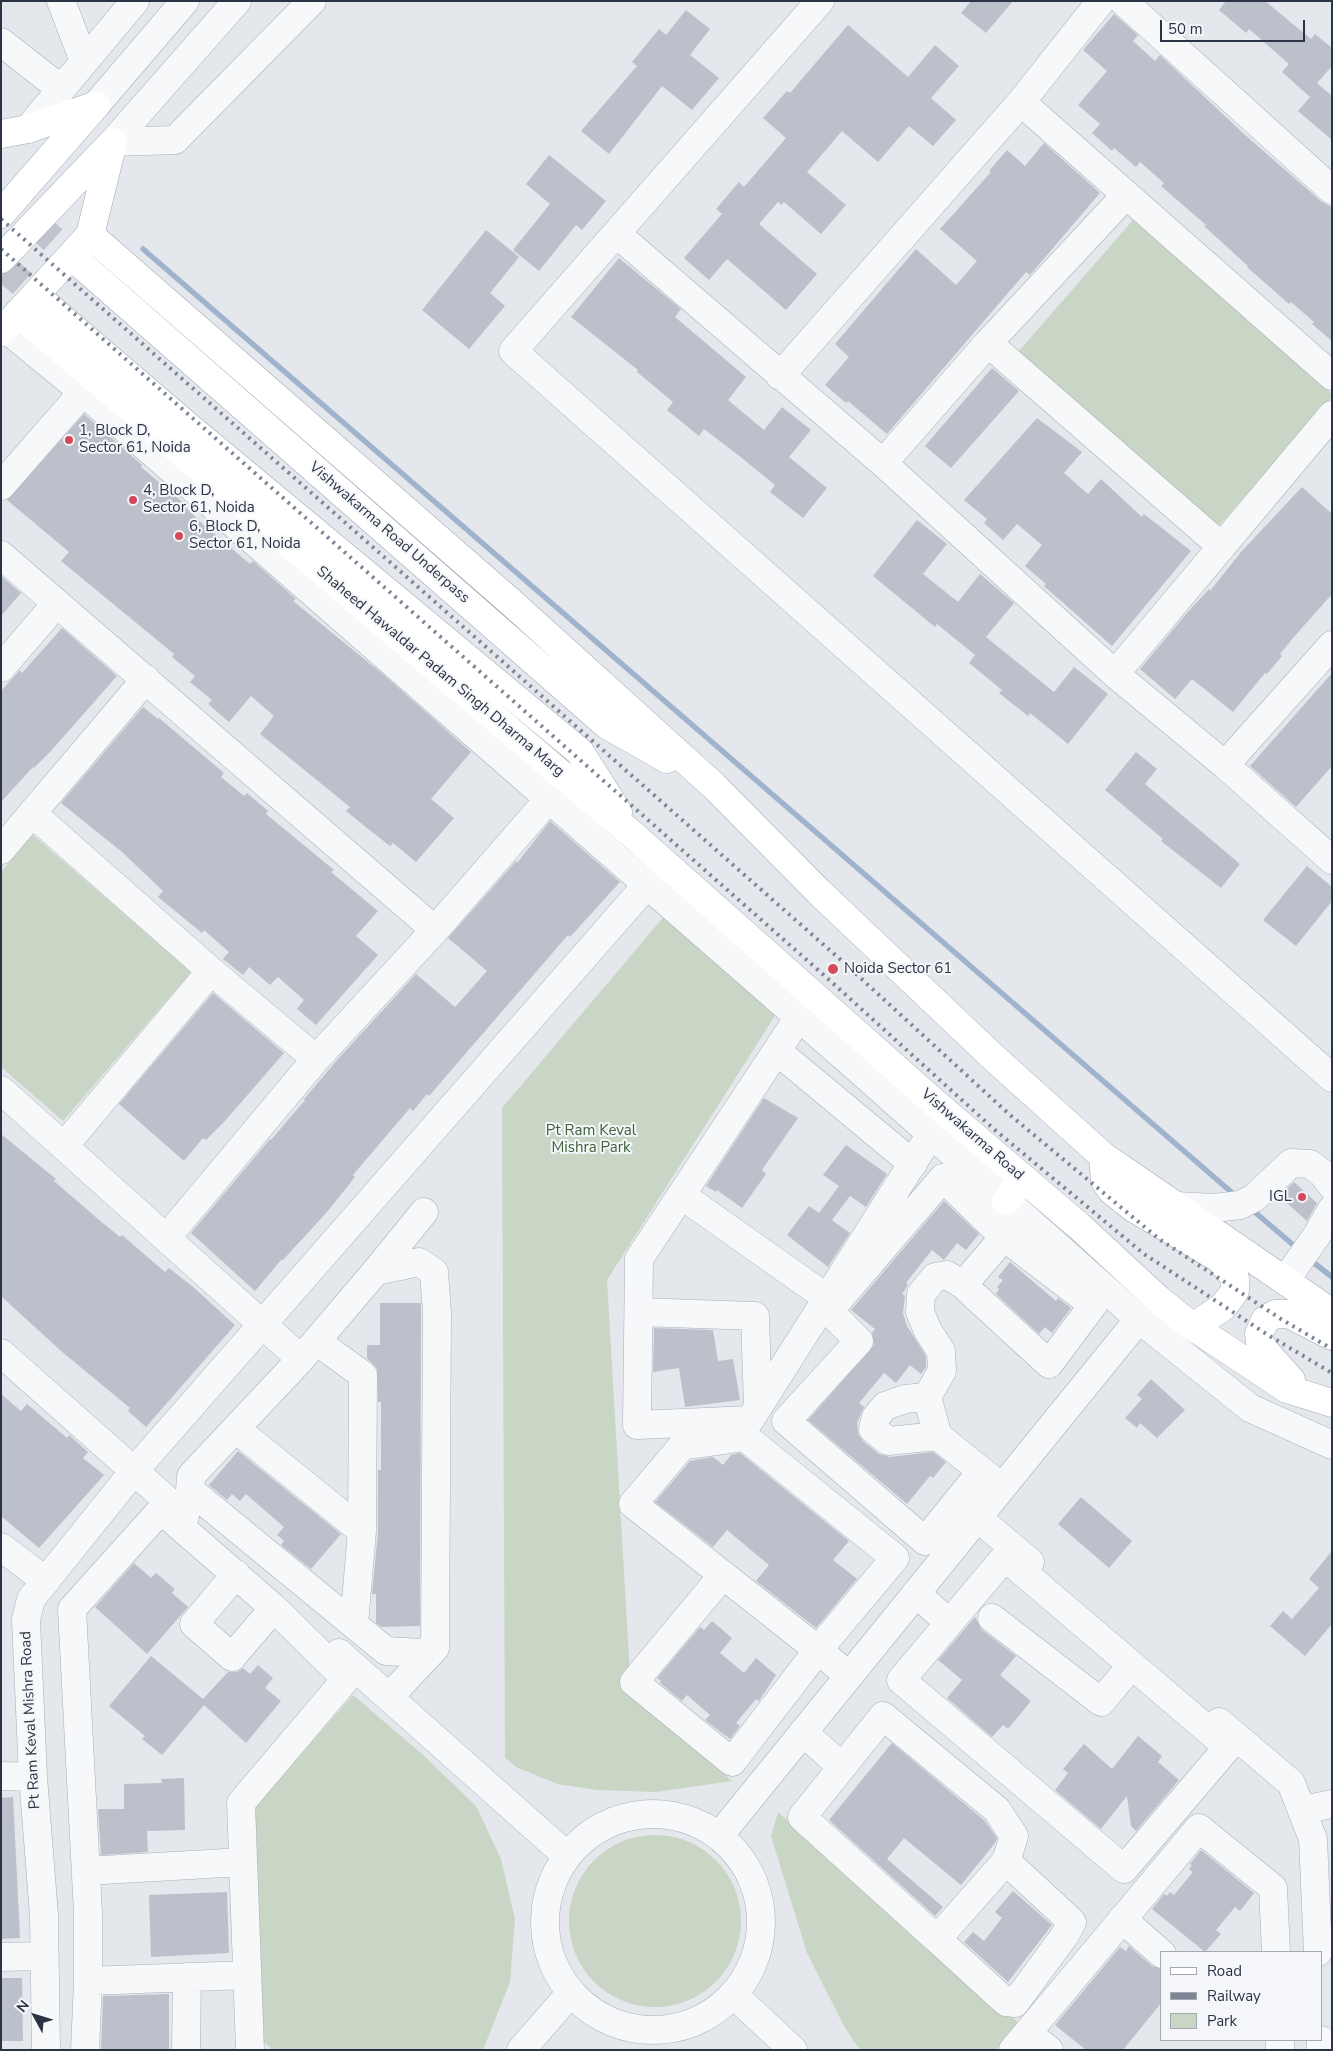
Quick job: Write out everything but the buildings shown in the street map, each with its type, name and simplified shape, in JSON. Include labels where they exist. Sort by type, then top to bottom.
[{"type":"main road","points":[[1,134],[28,129],[96,105]]},
{"type":"main road","points":[[1,214],[96,105]]},
{"type":"main road","points":[[8,325],[90,235],[113,142]]},
{"type":"main road","points":[[1,259],[113,142]]},
{"type":"main road","points":[[90,235],[514,604],[714,786],[819,892],[993,1057],[1103,1156],[1332,1312]]},
{"type":"main road","name":"Vishwakarma Road Underpass","points":[[78,261],[607,725],[714,786]]},
{"type":"main road","points":[[42,301],[190,428],[580,752],[634,836]]},
{"type":"main road","name":"Shaheed Hawaldar Padam Singh Dharma Marg","points":[[8,325],[634,836]]},
{"type":"main road","name":"Vishwakarma Road","points":[[634,836],[935,1103],[1189,1324],[1287,1389],[1332,1403]]},
{"type":"main road","points":[[1103,1156],[1105,1181],[1112,1191],[1135,1209],[1220,1259],[1235,1278],[1235,1291],[1223,1307],[1212,1317],[1199,1323],[1189,1324]]},
{"type":"main road","points":[[1015,1209],[1023,1178]]},
{"type":"main road","points":[[1294,1391],[1292,1381],[1260,1342],[1259,1334],[1262,1324],[1275,1314],[1289,1314],[1332,1336]]},
{"type":"street","points":[[61,1],[84,61]]},
{"type":"street","points":[[28,129],[135,1]]},
{"type":"street","points":[[96,105],[185,1]]},
{"type":"street","points":[[113,142],[237,1]]},
{"type":"street","points":[[113,142],[175,140],[312,1]]},
{"type":"street","points":[[820,1],[618,235],[513,351],[1332,1078]]},
{"type":"street","points":[[780,376],[1021,102],[1101,1]]},
{"type":"street","points":[[1123,1],[1332,190]]},
{"type":"street","points":[[1,42],[52,82],[65,84]]},
{"type":"street","points":[[1021,102],[1332,376]]},
{"type":"street","points":[[883,463],[988,343],[1126,195]]},
{"type":"street","points":[[618,235],[883,463],[1115,674],[1225,765],[1332,860]]},
{"type":"street","points":[[8,325],[646,884],[913,1164]]},
{"type":"street","points":[[988,343],[1221,546]]},
{"type":"street","points":[[1,486],[83,392]]},
{"type":"street","points":[[1115,674],[1332,416]]},
{"type":"street","points":[[1,554],[435,930]]},
{"type":"street","points":[[1,668],[58,603]]},
{"type":"street","points":[[1225,765],[1332,645]]},
{"type":"street","points":[[1,850],[146,679]]},
{"type":"street","points":[[167,1237],[316,1059],[435,930],[549,799]]},
{"type":"street","points":[[32,814],[211,971],[316,1059]]},
{"type":"street","name":"Pt Ram Keval Mishra Road","points":[[46,2050],[44,1914],[33,1777],[26,1620],[32,1599],[134,1471],[646,884],[666,864]]},
{"type":"street","points":[[64,1146],[211,971]]},
{"type":"street","points":[[788,1034],[932,1134],[1139,1319],[1250,1408],[1332,1445]]},
{"type":"street","points":[[788,1034],[639,1258],[637,1425],[750,1420],[932,1134]]},
{"type":"street","points":[[1,1090],[167,1237],[266,1318],[309,1350],[363,1375],[362,1531],[354,1624]]},
{"type":"street","points":[[1176,1206],[1214,1208],[1244,1203],[1266,1188],[1292,1163],[1310,1164],[1322,1173],[1332,1186]]},
{"type":"street","points":[[992,1480],[938,1436],[927,1397],[942,1371],[940,1351],[928,1331],[920,1312],[921,1294],[935,1277],[947,1275],[963,1285],[1049,1364],[1093,1305],[1004,1237],[943,1178],[829,1311],[859,1341],[786,1421],[926,1541],[992,1480],[1139,1319]]},
{"type":"street","points":[[681,1195],[827,1298]]},
{"type":"street","points":[[963,1285],[1004,1237],[1015,1209]]},
{"type":"street","points":[[1285,1281],[1304,1255],[1332,1209]]},
{"type":"street","points":[[424,1212],[309,1350],[191,1476],[190,1490],[386,1650],[422,1654],[435,1648]]},
{"type":"street","points":[[376,1271],[419,1262],[434,1272],[437,1312],[435,1648],[389,1697]]},
{"type":"street","points":[[639,1312],[755,1316],[758,1407]]},
{"type":"street","points":[[1,1353],[134,1471],[257,1589],[346,1679],[241,1803],[250,2050]]},
{"type":"street","points":[[927,1397],[905,1399],[885,1406],[876,1417],[873,1429],[888,1441],[938,1436]]},
{"type":"street","points":[[236,1429],[362,1531]]},
{"type":"street","points":[[722,1575],[634,1682],[732,1762],[818,1650],[895,1558],[745,1437],[682,1446],[633,1504],[818,1650],[848,1675]]},
{"type":"street","points":[[719,1836],[848,1675],[978,1518],[992,1480]]},
{"type":"street","points":[[85,2050],[88,1913],[72,1609],[162,1510],[389,1697],[566,1856]]},
{"type":"street","points":[[978,1518],[1291,1783],[1313,1839],[1318,1951]]},
{"type":"street","points":[[1,1547],[46,1581]]},
{"type":"street","points":[[1005,1557],[1132,1665],[1228,1746],[1124,1869],[901,1680],[1005,1557]]},
{"type":"street","points":[[916,1594],[949,1623]]},
{"type":"street","points":[[992,1618],[1101,1702],[1132,1665]]},
{"type":"street","points":[[937,1939],[1006,1861],[1014,1836],[997,1810],[883,1716],[802,1817],[1006,2002],[1015,2003],[1065,1935],[1072,1922],[1006,1861]]},
{"type":"street","points":[[803,1732],[842,1767]]},
{"type":"street","points":[[1,1776],[33,1777]]},
{"type":"street","points":[[1302,1810],[1332,1804]]},
{"type":"street","points":[[664,1814],[688,1820],[719,1836],[741,1858],[752,1879],[760,1904],[759,1944],[742,1984],[734,1995],[722,2007],[694,2024],[656,2032],[609,2023],[570,1995],[548,1955],[544,1907],[566,1856],[583,1839],[608,1823],[637,1815],[664,1814]]},
{"type":"street","points":[[1049,2050],[1020,2041],[1199,1828],[1273,1888],[1276,1951]]},
{"type":"street","points":[[86,1870],[243,1862]]},
{"type":"street","points":[[44,1914],[88,1913]]},
{"type":"street","points":[[1122,1919],[1160,1952]]},
{"type":"street","points":[[1,1957],[44,1956]]},
{"type":"street","points":[[88,1981],[247,1974]]},
{"type":"street","points":[[186,2050],[187,1977]]},
{"type":"street","points":[[521,2050],[570,1995]]},
{"type":"street","points":[[734,1995],[793,2050]]},
{"type":"green space","points":[[1133,220],[1332,394],[1332,397],[1218,527],[1018,352]]},
{"type":"green space","points":[[33,835],[191,972],[63,1121],[1,1067],[1,872]]},
{"type":"green space","name":"Pt Ram Keval Mishra Park","points":[[666,914],[778,1011],[607,1280],[631,1692],[732,1781],[656,1792],[597,1790],[557,1784],[516,1767],[505,1758],[502,1108]]},
{"type":"green space","points":[[353,1695],[423,1755],[476,1806],[501,1859],[515,1919],[510,1982],[483,2050],[273,2050],[264,2042],[252,1810]]},
{"type":"green space","points":[[778,1812],[1019,2023],[996,2050],[860,2050],[845,2028],[807,1953],[771,1836]]},
{"type":"green space","points":[[655,1835],[672,1837],[688,1842],[716,1860],[734,1888],[739,1904],[741,1921],[739,1938],[734,1954],[716,1982],[688,2000],[672,2005],[655,2007],[638,2005],[622,2000],[594,1982],[576,1954],[571,1938],[569,1921],[571,1904],[576,1888],[594,1860],[622,1842],[638,1837]]},
{"type":"waterway","points":[[143,249],[1237,1197]]},
{"type":"waterway","points":[[1250,1208],[1298,1249]]},
{"type":"waterway","points":[[1309,1259],[1332,1277]]},
{"type":"tunnel","points":[[1,193],[77,261]]},
{"type":"tunnel","points":[[1,265],[42,301]]},
{"type":"railway","points":[[1,219],[842,961],[1010,1115],[1159,1239],[1281,1319],[1332,1349]]},
{"type":"railway","points":[[1,249],[826,977],[995,1130],[1144,1254],[1268,1335],[1332,1373]]},
{"type":"place","name":"1, Block D, Sector 61, Noida","points":[[69,440]]},
{"type":"place","name":"4, Block D, Sector 61, Noida","points":[[133,500]]},
{"type":"place","name":"6, Block D, Sector 61, Noida","points":[[179,536]]},
{"type":"place","name":"Noida Sector 61","points":[[833,969]]},
{"type":"place","name":"IGL","points":[[1302,1197]]}]
